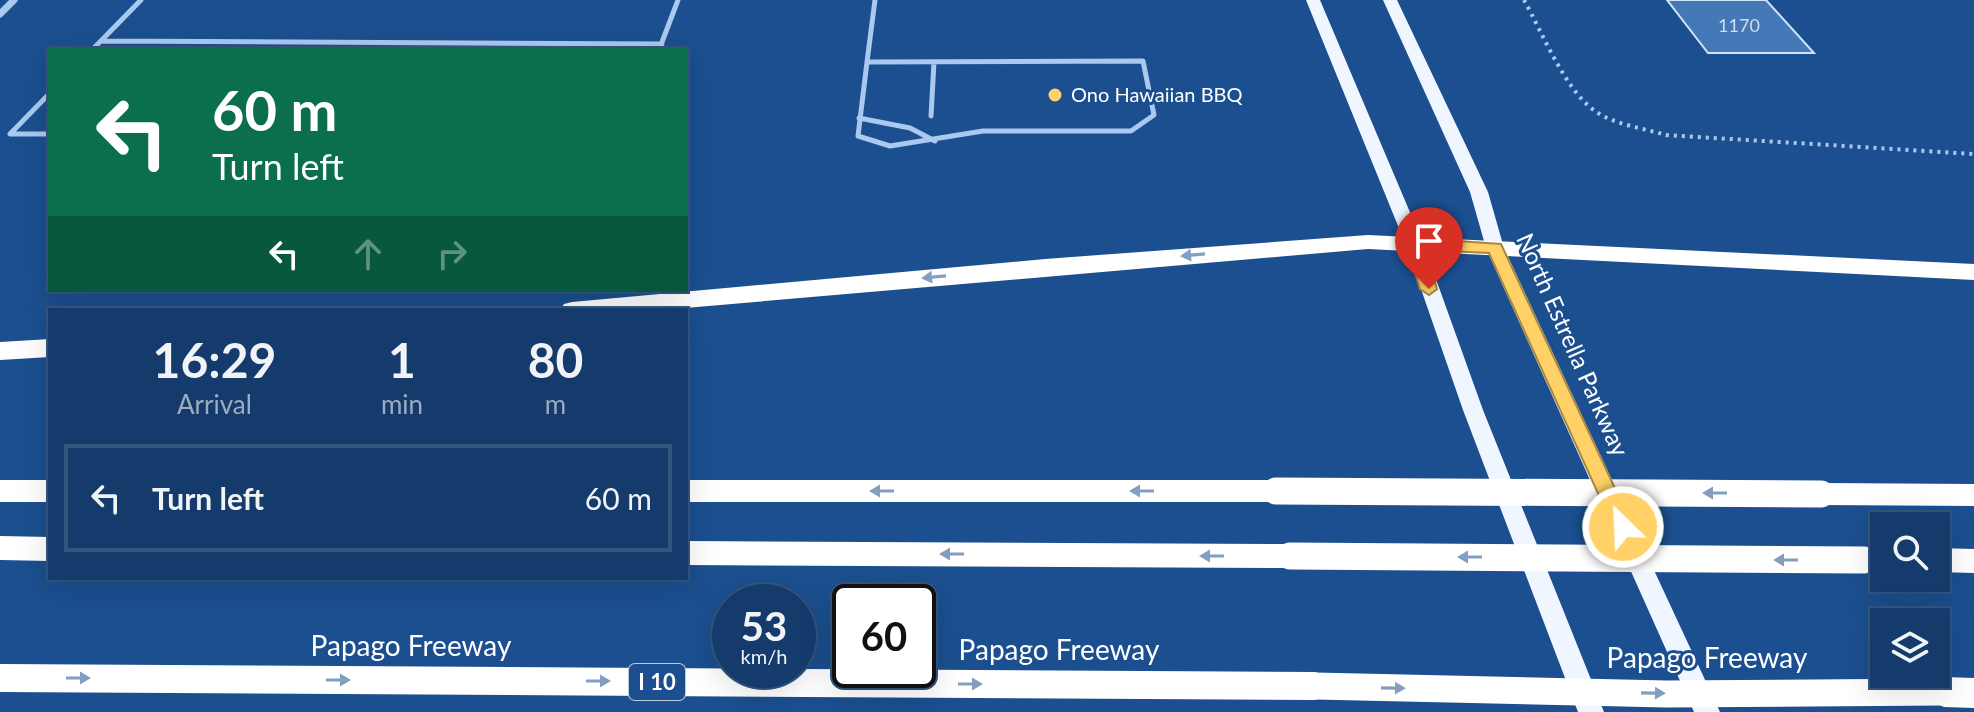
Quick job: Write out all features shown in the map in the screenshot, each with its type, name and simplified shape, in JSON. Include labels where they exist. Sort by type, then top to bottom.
[{"type":"highway","points":[[594,308],[1368,242],[1974,272]]},
{"type":"highway","points":[[0,351],[48,348]]},
{"type":"highway","points":[[0,491],[48,491]]},
{"type":"highway","points":[[688,491],[1974,495]]},
{"type":"highway","points":[[0,548],[48,549]]},
{"type":"highway","points":[[688,553],[1870,560]]},
{"type":"highway","points":[[1950,560],[1974,561]]},
{"type":"highway","name":"Papago Freeway","points":[[0,678],[1315,686],[1667,694],[1959,692]]},
{"type":"main road","points":[[1313,0],[1414,243],[1473,410],[1591,712]]},
{"type":"main road","name":"North Estrella Parkway","points":[[1390,0],[1479,192],[1495,248],[1707,712]]},
{"type":"street","points":[[0,14],[14,0]]},
{"type":"lane","points":[[94,48],[141,0]]},
{"type":"lane","points":[[101,41],[660,47],[678,0]]},
{"type":"lane","points":[[867,62],[1143,61],[1154,115],[1131,131],[983,131],[890,146],[858,136],[859,118],[875,0]]},
{"type":"lane","points":[[931,116],[934,62]]},
{"type":"lane","points":[[48,95],[10,134],[48,134]]},
{"type":"lane","points":[[859,118],[910,128],[936,141]]},
{"type":"path","points":[[1524,0],[1569,79],[1592,110],[1625,123],[1666,135],[1974,154]]},
{"type":"building","points":[[1667,0],[1766,0],[1814,53],[1708,53]]},
{"type":"place","name":"Ono Hawaiian BBQ","points":[[1055,95]]},
{"type":"route","points":[[1429,289],[1414,243],[1495,248],[1623,527]]}]
